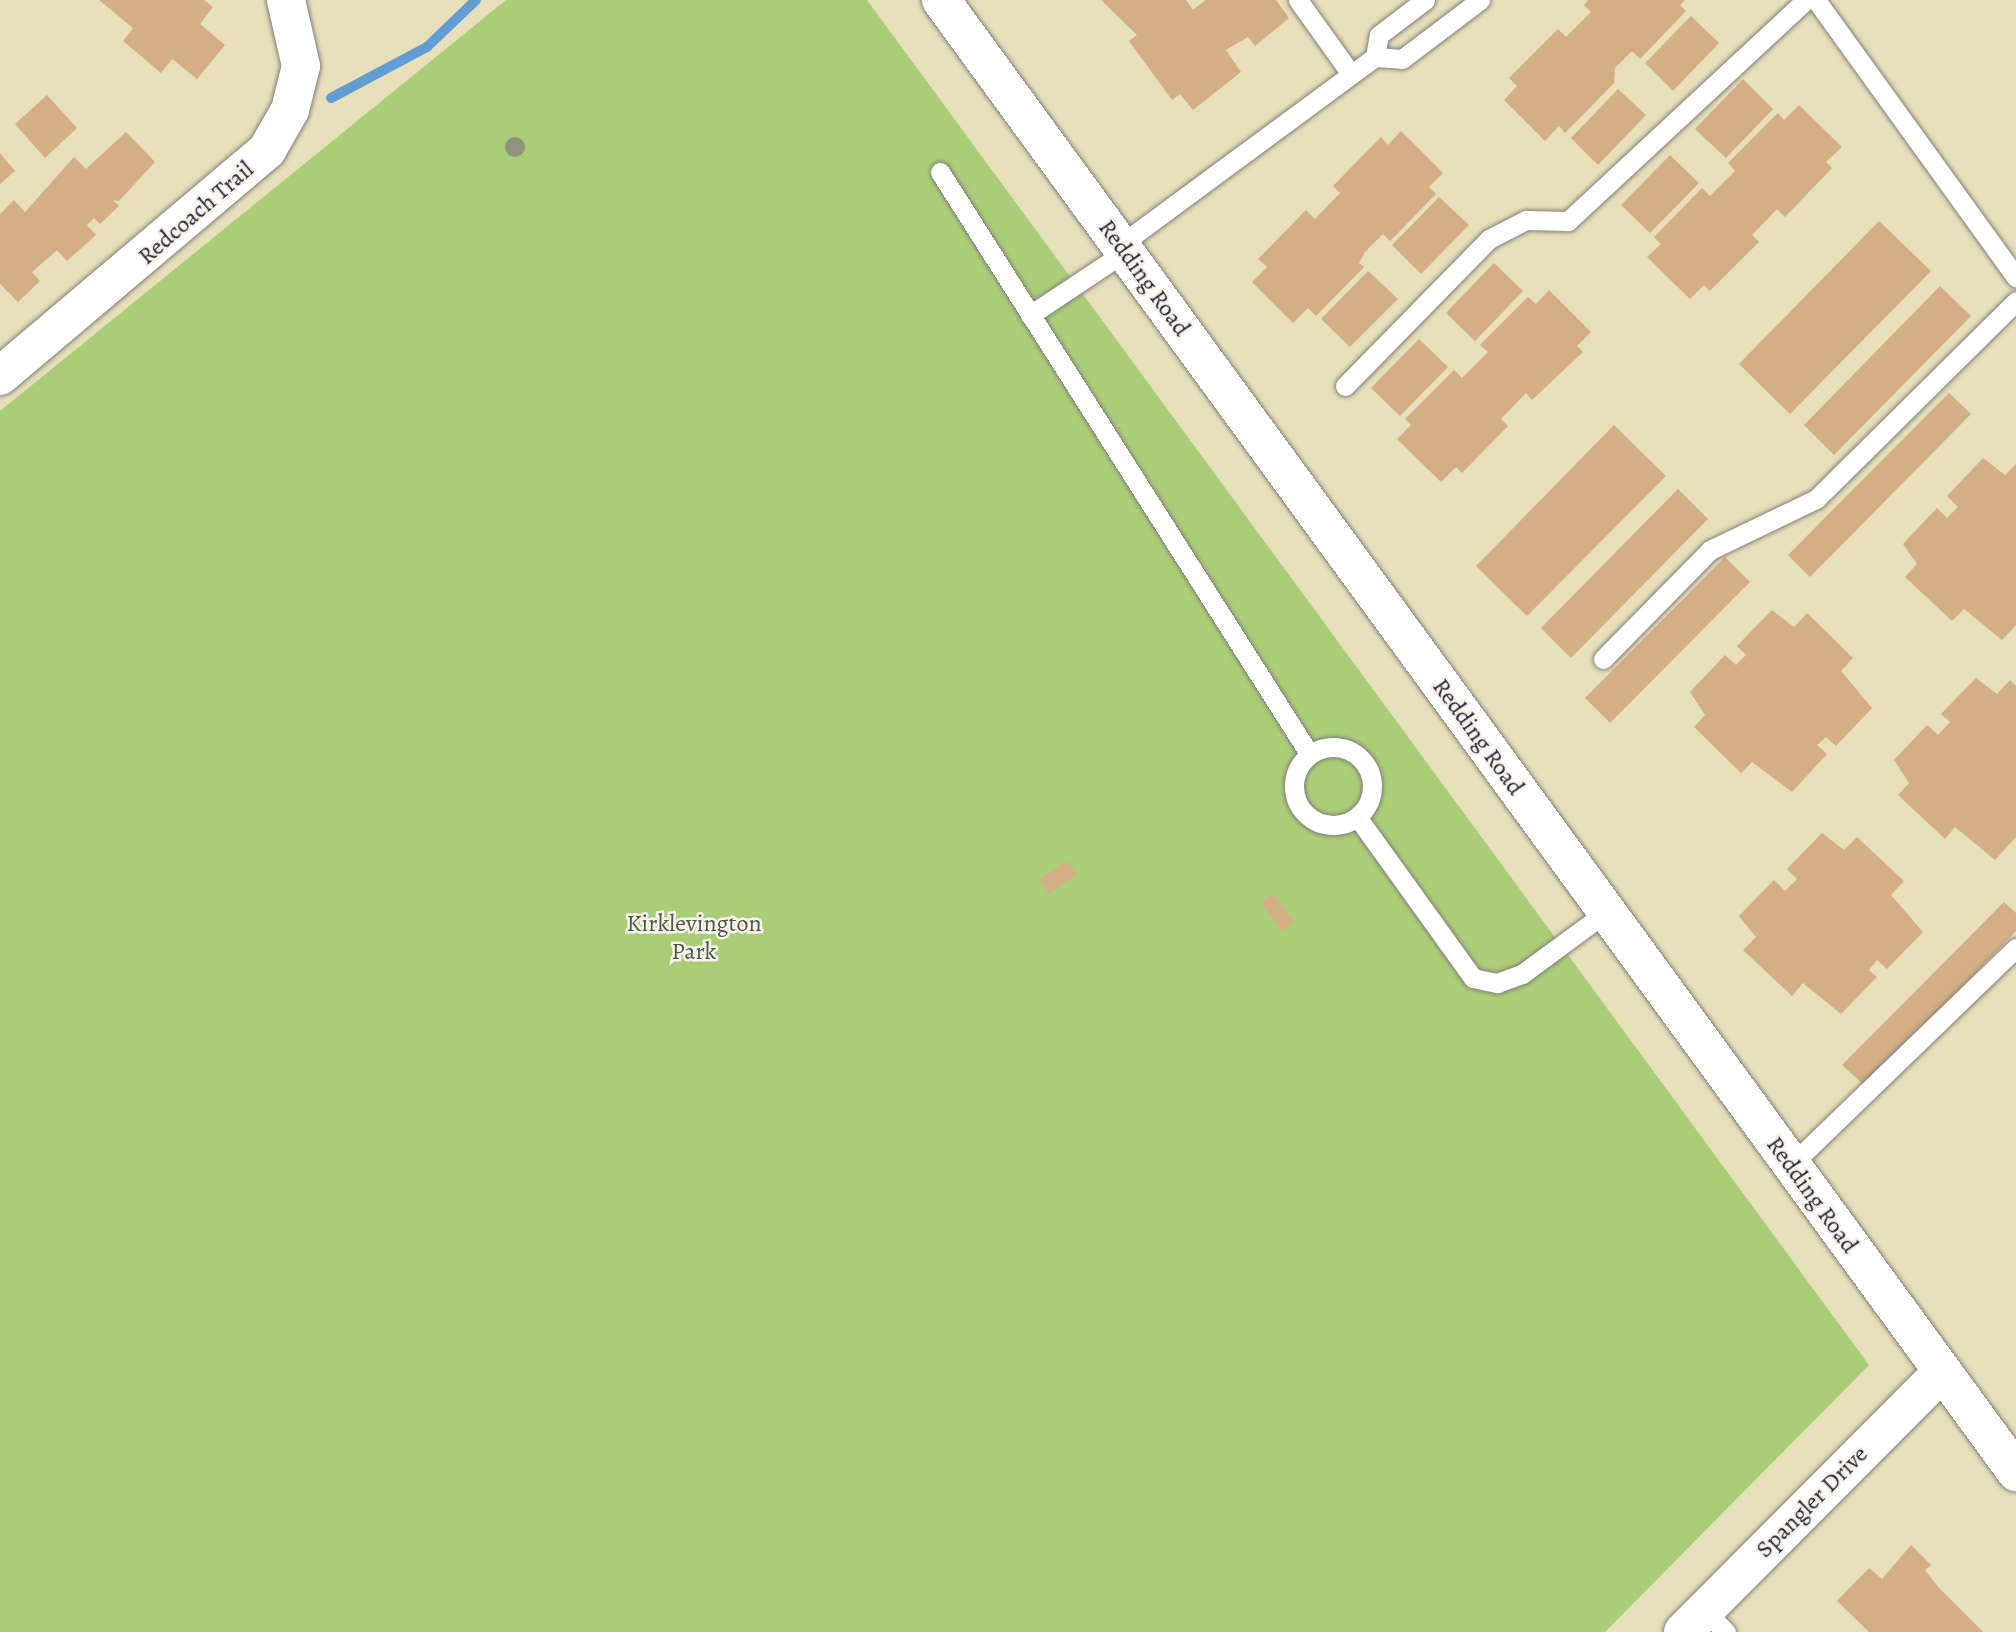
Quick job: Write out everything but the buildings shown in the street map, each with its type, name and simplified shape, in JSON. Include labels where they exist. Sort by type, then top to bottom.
[{"type":"street","name":"Redcoach Trail","points":[[0,376],[267,150],[290,110],[300,66],[286,0]]},
{"type":"street","name":"Redding Road","points":[[941,0],[1941,1373],[2016,1472]]},
{"type":"street","name":"Spangler Drive","points":[[1704,1625],[1941,1373]]},
{"type":"lane","points":[[1298,0],[1351,74]]},
{"type":"lane","points":[[1375,57],[1379,35],[1425,0]]},
{"type":"lane","points":[[1030,315],[1123,249],[1375,57],[1402,59],[1480,0]]},
{"type":"lane","points":[[1345,386],[1489,239],[1526,220],[1568,221],[1806,0]]},
{"type":"lane","points":[[1816,0],[2016,277]]},
{"type":"lane","points":[[940,172],[1310,755]]},
{"type":"lane","points":[[1603,659],[1710,550],[1816,499],[2016,301]]},
{"type":"lane","points":[[1339,748],[1364,763],[1373,792],[1358,818],[1328,825],[1302,810],[1294,781],[1310,755],[1339,748]]},
{"type":"lane","points":[[1358,818],[1473,978],[1497,983],[1522,974],[1606,912]]},
{"type":"lane","points":[[1790,1166],[2016,948]]},
{"type":"green space","name":"Kirklevington Park","points":[[506,0],[867,0],[1869,1365],[1605,1632],[0,1632],[0,411]]},
{"type":"waterway","points":[[331,98],[427,47],[476,0]]}]
